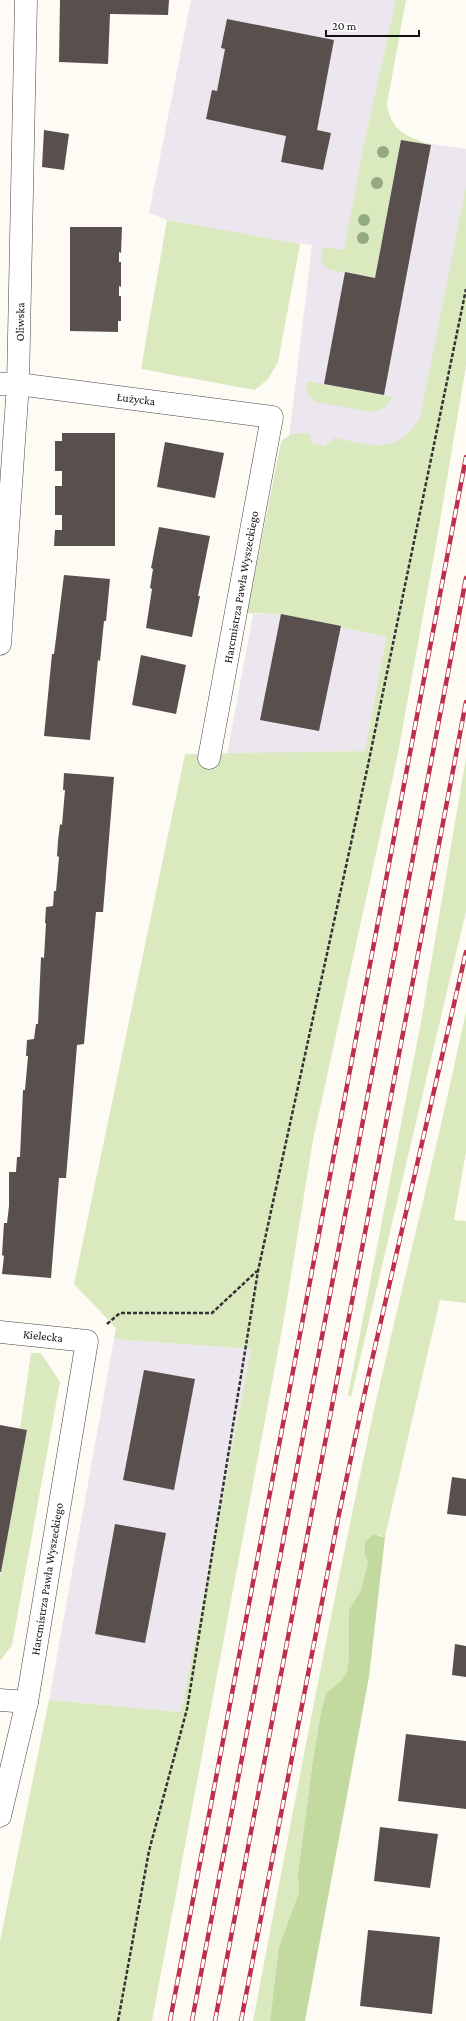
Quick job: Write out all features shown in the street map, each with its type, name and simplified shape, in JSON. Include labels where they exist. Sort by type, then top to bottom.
[{"type":"street","name":"Oliwska","points":[[0,644],[9,384],[26,0]]},
{"type":"street","name":"Łużycka","points":[[9,384],[272,417]]},
{"type":"street","name":"Harcmistrza Pawła Wyszeckiego","points":[[209,758],[272,417]]},
{"type":"street","name":"Kielecka","points":[[0,1332],[87,1341]]},
{"type":"street","name":"Harcmistrza Pawła Wyszeckiego","points":[[0,1816],[27,1702],[87,1341]]},
{"type":"street","points":[[0,1700],[27,1702]]},
{"type":"path","points":[[118,2021],[149,1851],[187,1709],[258,1271],[368,765],[466,289]]},
{"type":"path","points":[[87,1341],[120,1312],[212,1313],[258,1271]]},
{"type":"shaded area","points":[[191,0],[396,0],[366,134],[466,149],[466,211],[418,466],[289,438],[312,245],[266,239],[167,220],[149,213]]},
{"type":"shaded area","points":[[253,614],[281,614],[386,637],[365,751],[227,755]]},
{"type":"shaded area","points":[[114,1339],[251,1349],[181,1712],[49,1700]]},
{"type":"green space","points":[[396,0],[406,0],[387,104],[389,113],[396,127],[402,132],[431,145],[401,140],[375,278],[331,270],[324,266],[321,258],[323,247],[344,250],[366,134]]},
{"type":"green space","points":[[466,187],[466,366],[437,539],[397,758],[313,1140],[284,1319],[152,2021],[0,2021],[0,1941],[49,1700],[181,1712],[251,1349],[114,1339],[116,1328],[74,1284],[185,754],[365,751],[386,637],[281,614],[247,613],[281,442],[291,435],[301,433],[309,434],[312,443],[325,446],[334,438],[371,445],[382,445],[392,443],[402,438],[411,430],[420,418]]},
{"type":"green space","points":[[167,220],[300,244],[278,362],[268,379],[255,390],[141,369]]},
{"type":"green space","points":[[307,381],[393,397],[385,407],[374,412],[315,402],[306,391]]},
{"type":"green space","points":[[466,758],[466,911],[351,1397],[348,1395],[421,1022]]},
{"type":"green space","points":[[466,1011],[466,1152],[454,1220],[466,1221],[466,1303],[440,1300],[385,1537],[380,1535],[365,1556],[368,1562],[361,1590],[349,1610],[349,1656],[347,1672],[342,1680],[326,1693],[321,1712],[298,1874],[299,1892],[279,1947],[270,2021],[253,2021],[342,1562],[374,1410]]},
{"type":"green space","points":[[31,1353],[41,1353],[60,1382],[12,1645],[0,1661],[0,1577],[27,1430],[20,1429]]},
{"type":"green space","points":[[373,1535],[385,1537],[369,1677],[305,2021],[270,2021],[279,1947],[299,1892],[298,1874],[321,1712],[326,1693],[342,1680],[347,1672],[349,1656],[349,1610],[361,1590],[368,1562],[365,1556],[365,1542]]},
{"type":"building","points":[[60,0],[169,0],[168,15],[110,14],[108,64],[59,62]]},
{"type":"building","points":[[227,19],[334,40],[317,130],[331,133],[323,170],[281,162],[286,136],[206,119],[212,90],[217,91],[225,49],[221,48]]},
{"type":"building","points":[[44,130],[69,134],[64,170],[42,167]]},
{"type":"building","points":[[401,140],[431,145],[384,395],[324,384],[345,272],[375,278]]},
{"type":"building","points":[[70,227],[122,227],[121,253],[119,252],[119,262],[121,262],[121,287],[119,286],[119,296],[121,296],[121,321],[118,321],[118,332],[70,331]]},
{"type":"building","points":[[62,433],[115,433],[115,546],[54,546],[55,530],[62,530],[62,515],[55,515],[55,486],[62,486],[62,471],[55,471],[55,441],[62,441]]},
{"type":"building","points":[[165,442],[224,453],[215,498],[157,487]]},
{"type":"building","points":[[159,527],[210,536],[198,596],[200,596],[192,637],[146,628],[152,589],[150,588],[153,569],[151,568]]},
{"type":"building","points":[[64,575],[110,579],[100,661],[98,660],[90,740],[44,736],[52,654],[54,654]]},
{"type":"building","points":[[281,614],[341,626],[319,731],[260,720]]},
{"type":"building","points":[[141,655],[186,665],[176,714],[132,705]]},
{"type":"building","points":[[64,773],[114,777],[103,912],[96,912],[84,1044],[77,1045],[66,1178],[59,1178],[51,1278],[2,1274],[4,1256],[2,1255],[4,1223],[7,1223],[9,1206],[9,1172],[16,1172],[17,1157],[20,1157],[23,1090],[25,1090],[28,1056],[26,1056],[27,1040],[34,1039],[36,1024],[38,1024],[41,957],[44,958],[46,907],[53,906],[54,891],[56,891],[59,857],[57,856],[58,841],[60,824],[62,825],[65,790],[63,790]]},
{"type":"building","points":[[144,1370],[195,1379],[174,1490],[123,1480]]},
{"type":"building","points":[[0,1425],[27,1430],[1,1572],[0,1572]]},
{"type":"building","points":[[452,1477],[466,1479],[466,1516],[447,1514]]},
{"type":"building","points":[[115,1524],[166,1533],[145,1643],[95,1634]]},
{"type":"building","points":[[455,1644],[466,1646],[466,1677],[452,1675]]},
{"type":"building","points":[[406,1734],[466,1741],[466,1809],[398,1801]]},
{"type":"building","points":[[380,1827],[438,1834],[430,1888],[374,1881]]},
{"type":"building","points":[[368,1930],[440,1937],[432,2014],[360,2006]]},
{"type":"railway","points":[[170,2021],[466,457]]},
{"type":"railway","points":[[192,2021],[466,578]]},
{"type":"railway","points":[[215,2021],[466,702]]},
{"type":"railway","points":[[241,2021],[339,1514],[369,1373],[466,952]]}]
